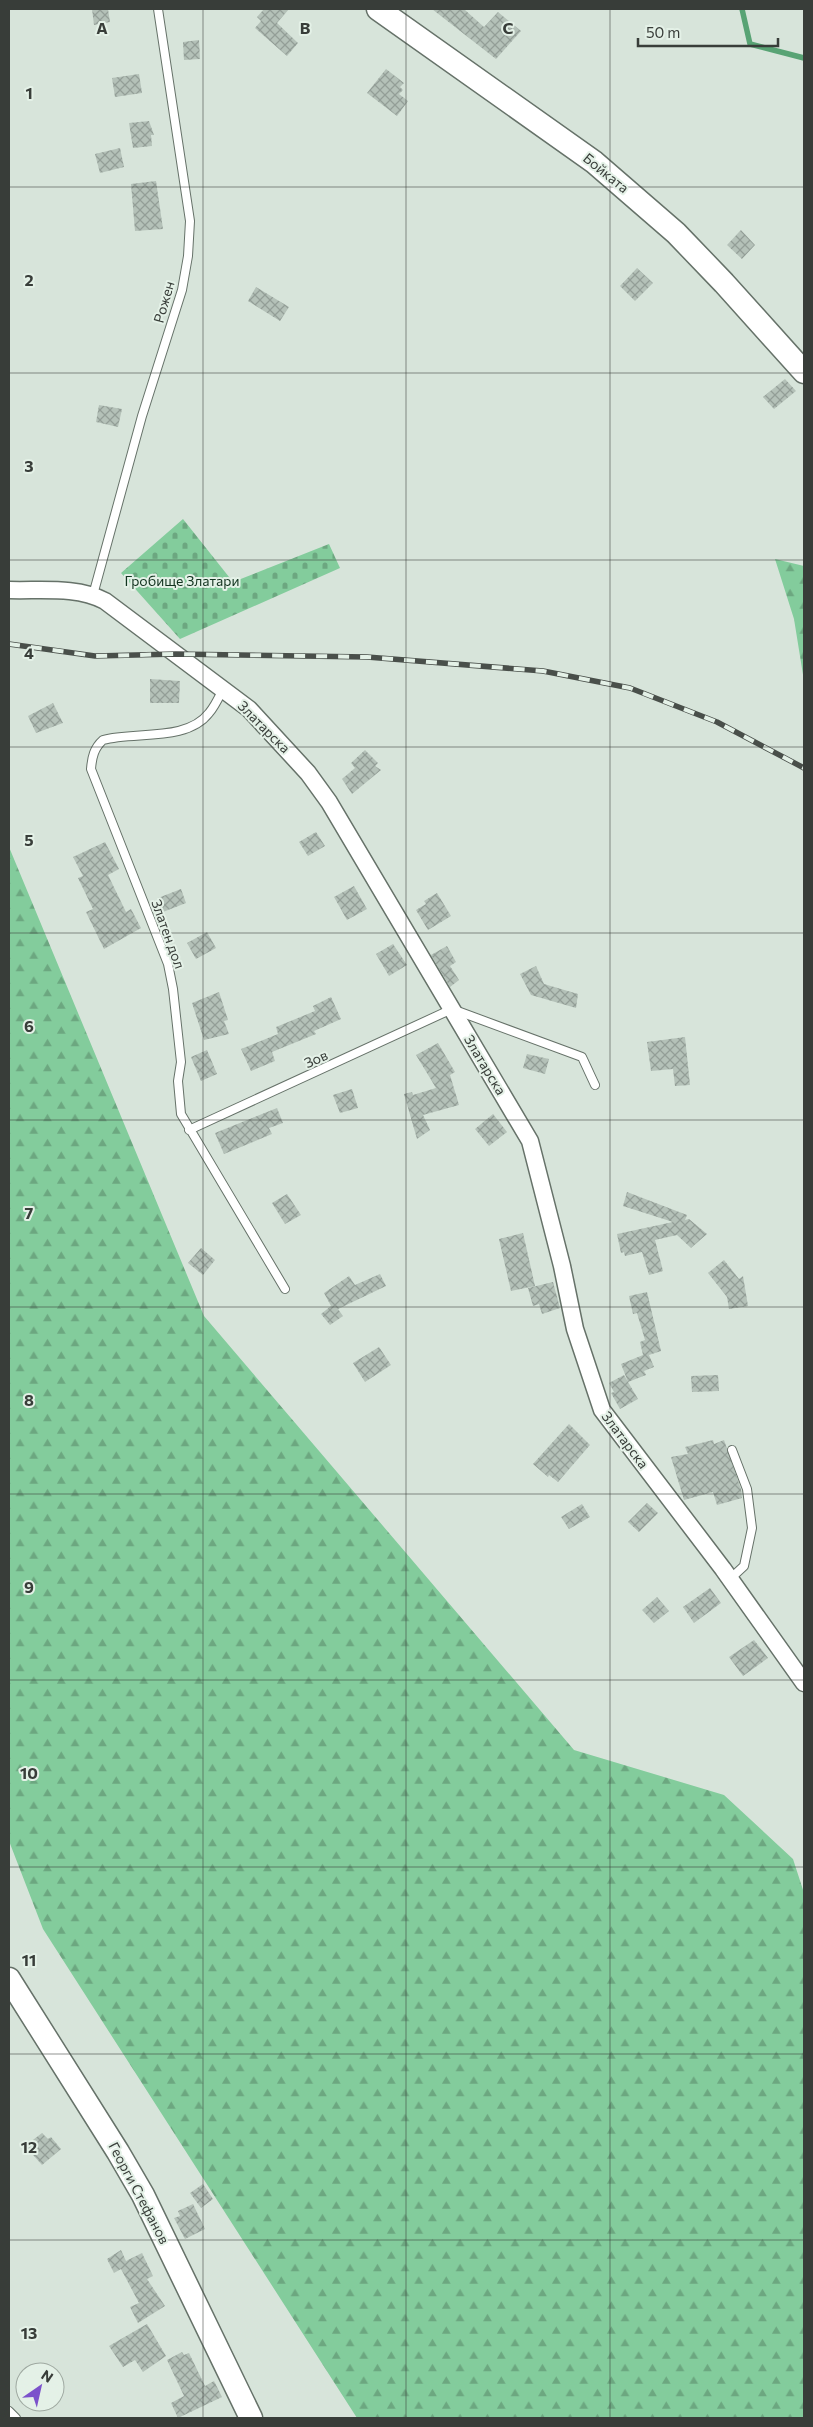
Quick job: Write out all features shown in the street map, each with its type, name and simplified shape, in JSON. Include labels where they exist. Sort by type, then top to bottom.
[{"type":"street","name":"Бойката","points":[[378,9],[594,162],[676,234],[724,283],[804,372]]},
{"type":"street","name":"Златарска","points":[[9,590],[75,591],[93,594],[249,709],[308,773],[329,802],[530,1141],[562,1266],[575,1329],[602,1410],[730,1579],[804,1683]]},
{"type":"street","name":"Георги Стефанов","points":[[9,1979],[118,2152],[142,2195],[251,2418]]},
{"type":"lane","name":"Рожен","points":[[93,594],[140,425],[182,290],[188,256],[190,221],[158,9]]},
{"type":"lane","name":"Златен дол","points":[[223,690],[208,714],[189,727],[173,732],[103,740],[96,746],[92,756],[91,769],[168,964],[173,989],[181,1062],[178,1081],[181,1114],[285,1289]]},
{"type":"lane","points":[[452,1009],[582,1057],[595,1085]]},
{"type":"lane","name":"Зов","points":[[189,1130],[452,1009]]},
{"type":"lane","points":[[730,1579],[744,1566],[752,1528],[747,1490],[732,1450]]},
{"type":"lane","points":[[9,2411],[16,2418]]},
{"type":"green space","name":"Гробище Златари","points":[[183,519],[233,582],[329,544],[340,568],[180,639],[121,573]]},
{"type":"green space","points":[[775,559],[804,566],[804,681],[794,619]]},
{"type":"green space","points":[[9,847],[204,1316],[574,1750],[724,1795],[793,1859],[804,1893],[804,2418],[357,2418],[43,1929],[9,1841]]},
{"type":"building","points":[[92,9],[108,9],[110,22],[94,25]]},
{"type":"building","points":[[264,9],[289,9],[277,23],[298,43],[287,56],[255,28],[261,21],[257,17]]},
{"type":"building","points":[[432,9],[466,9],[484,27],[498,12],[521,31],[496,59]]},
{"type":"building","points":[[199,40],[200,59],[184,60],[183,42]]},
{"type":"building","points":[[386,69],[404,83],[400,87],[403,90],[399,94],[408,101],[397,116],[367,93]]},
{"type":"building","points":[[139,74],[142,93],[115,97],[112,78]]},
{"type":"building","points":[[149,121],[154,135],[151,135],[152,146],[133,148],[129,123]]},
{"type":"building","points":[[120,148],[124,167],[100,173],[95,154]]},
{"type":"building","points":[[156,181],[163,229],[135,231],[131,184]]},
{"type":"building","points":[[741,230],[755,245],[742,259],[727,245]]},
{"type":"building","points":[[637,268],[653,283],[635,301],[620,286]]},
{"type":"building","points":[[256,287],[289,307],[280,321],[248,301]]},
{"type":"building","points":[[785,379],[796,391],[774,409],[763,397]]},
{"type":"building","points":[[99,405],[122,409],[118,427],[96,422]]},
{"type":"building","points":[[150,679],[180,681],[179,703],[150,703]]},
{"type":"building","points":[[53,703],[63,723],[36,733],[28,716]]},
{"type":"building","points":[[365,750],[378,763],[375,766],[381,770],[352,794],[342,779],[355,768],[351,763]]},
{"type":"building","points":[[316,832],[325,846],[308,856],[299,842]]},
{"type":"building","points":[[105,842],[119,869],[108,875],[126,912],[131,909],[141,928],[104,949],[86,912],[93,909],[78,878],[83,876],[73,857]]},
{"type":"building","points":[[354,886],[367,909],[347,920],[334,897]]},
{"type":"building","points":[[181,889],[186,903],[163,912],[158,898]]},
{"type":"building","points":[[437,893],[451,916],[428,930],[416,910],[426,904],[424,901]]},
{"type":"building","points":[[207,932],[216,948],[196,959],[187,943]]},
{"type":"building","points":[[393,944],[407,965],[389,976],[376,954]]},
{"type":"building","points":[[447,946],[456,962],[450,966],[459,980],[450,987],[431,955]]},
{"type":"building","points":[[536,966],[544,984],[578,994],[576,1008],[531,995],[520,974]]},
{"type":"building","points":[[219,992],[228,1020],[224,1021],[229,1034],[204,1040],[192,1003]]},
{"type":"building","points":[[331,997],[341,1019],[314,1031],[316,1034],[272,1052],[275,1061],[251,1071],[241,1049],[278,1034],[276,1027],[315,1011],[313,1006]]},
{"type":"building","points":[[685,1037],[690,1085],[675,1086],[673,1069],[651,1071],[647,1042]]},
{"type":"building","points":[[438,1043],[455,1072],[450,1075],[459,1105],[423,1115],[430,1130],[417,1139],[404,1094],[412,1092],[413,1095],[436,1088],[416,1055]]},
{"type":"building","points":[[207,1050],[217,1074],[201,1081],[191,1057]]},
{"type":"building","points":[[527,1054],[549,1059],[545,1074],[523,1068]]},
{"type":"building","points":[[352,1089],[358,1108],[340,1113],[333,1095]]},
{"type":"building","points":[[277,1108],[283,1123],[269,1128],[272,1134],[224,1154],[215,1133]]},
{"type":"building","points":[[493,1114],[507,1132],[489,1146],[475,1129]]},
{"type":"building","points":[[627,1192],[687,1215],[685,1220],[689,1219],[707,1234],[691,1248],[677,1235],[655,1240],[663,1271],[649,1275],[642,1252],[625,1256],[624,1252],[621,1253],[617,1234],[673,1222],[623,1206]]},
{"type":"building","points":[[287,1194],[301,1215],[285,1224],[272,1203]]},
{"type":"building","points":[[523,1233],[535,1286],[511,1291],[499,1239]]},
{"type":"building","points":[[201,1248],[215,1260],[203,1275],[188,1263]]},
{"type":"building","points":[[724,1260],[739,1279],[743,1276],[748,1306],[729,1309],[727,1297],[708,1273]]},
{"type":"building","points":[[380,1274],[386,1286],[338,1309],[343,1316],[330,1325],[321,1314],[331,1306],[324,1293],[349,1276],[355,1285]]},
{"type":"building","points":[[553,1282],[560,1308],[542,1314],[539,1304],[533,1306],[528,1288]]},
{"type":"building","points":[[647,1292],[661,1351],[649,1355],[654,1367],[644,1371],[646,1375],[628,1382],[621,1364],[643,1355],[640,1342],[645,1340],[637,1313],[633,1314],[629,1296]]},
{"type":"building","points":[[379,1347],[391,1365],[365,1382],[353,1363]]},
{"type":"building","points":[[624,1375],[638,1399],[620,1409],[611,1393],[614,1392],[609,1383]]},
{"type":"building","points":[[718,1375],[719,1391],[692,1392],[691,1376]]},
{"type":"building","points":[[569,1424],[590,1445],[558,1482],[549,1475],[548,1477],[533,1464]]},
{"type":"building","points":[[713,1440],[714,1444],[724,1440],[741,1489],[742,1498],[717,1505],[713,1492],[684,1500],[671,1457],[688,1454],[685,1447]]},
{"type":"building","points":[[647,1503],[658,1513],[639,1532],[628,1522]]},
{"type":"building","points":[[582,1504],[590,1517],[569,1529],[561,1517]]},
{"type":"building","points":[[710,1588],[721,1603],[694,1623],[683,1607]]},
{"type":"building","points":[[657,1597],[669,1611],[654,1623],[642,1610]]},
{"type":"building","points":[[754,1640],[768,1658],[743,1676],[729,1657]]},
{"type":"building","points":[[42,2133],[48,2139],[51,2137],[61,2149],[42,2165],[25,2146]]},
{"type":"building","points":[[203,2184],[213,2199],[201,2208],[190,2193]]},
{"type":"building","points":[[193,2204],[205,2229],[185,2239],[174,2218],[180,2216],[178,2211]]},
{"type":"building","points":[[121,2250],[126,2261],[142,2253],[153,2276],[147,2279],[165,2306],[138,2323],[130,2307],[139,2303],[121,2269],[114,2273],[107,2259]]},
{"type":"building","points":[[147,2324],[166,2356],[143,2372],[135,2360],[123,2367],[109,2346]]},
{"type":"building","points":[[182,2352],[184,2355],[189,2353],[205,2386],[214,2381],[222,2397],[178,2418],[171,2403],[184,2396],[167,2360]]},
{"type":"waterway","points":[[742,9],[750,44],[804,58]]},
{"type":"railway","points":[[9,644],[95,656],[176,654],[367,657],[543,671],[630,688],[717,722],[804,768]]}]
